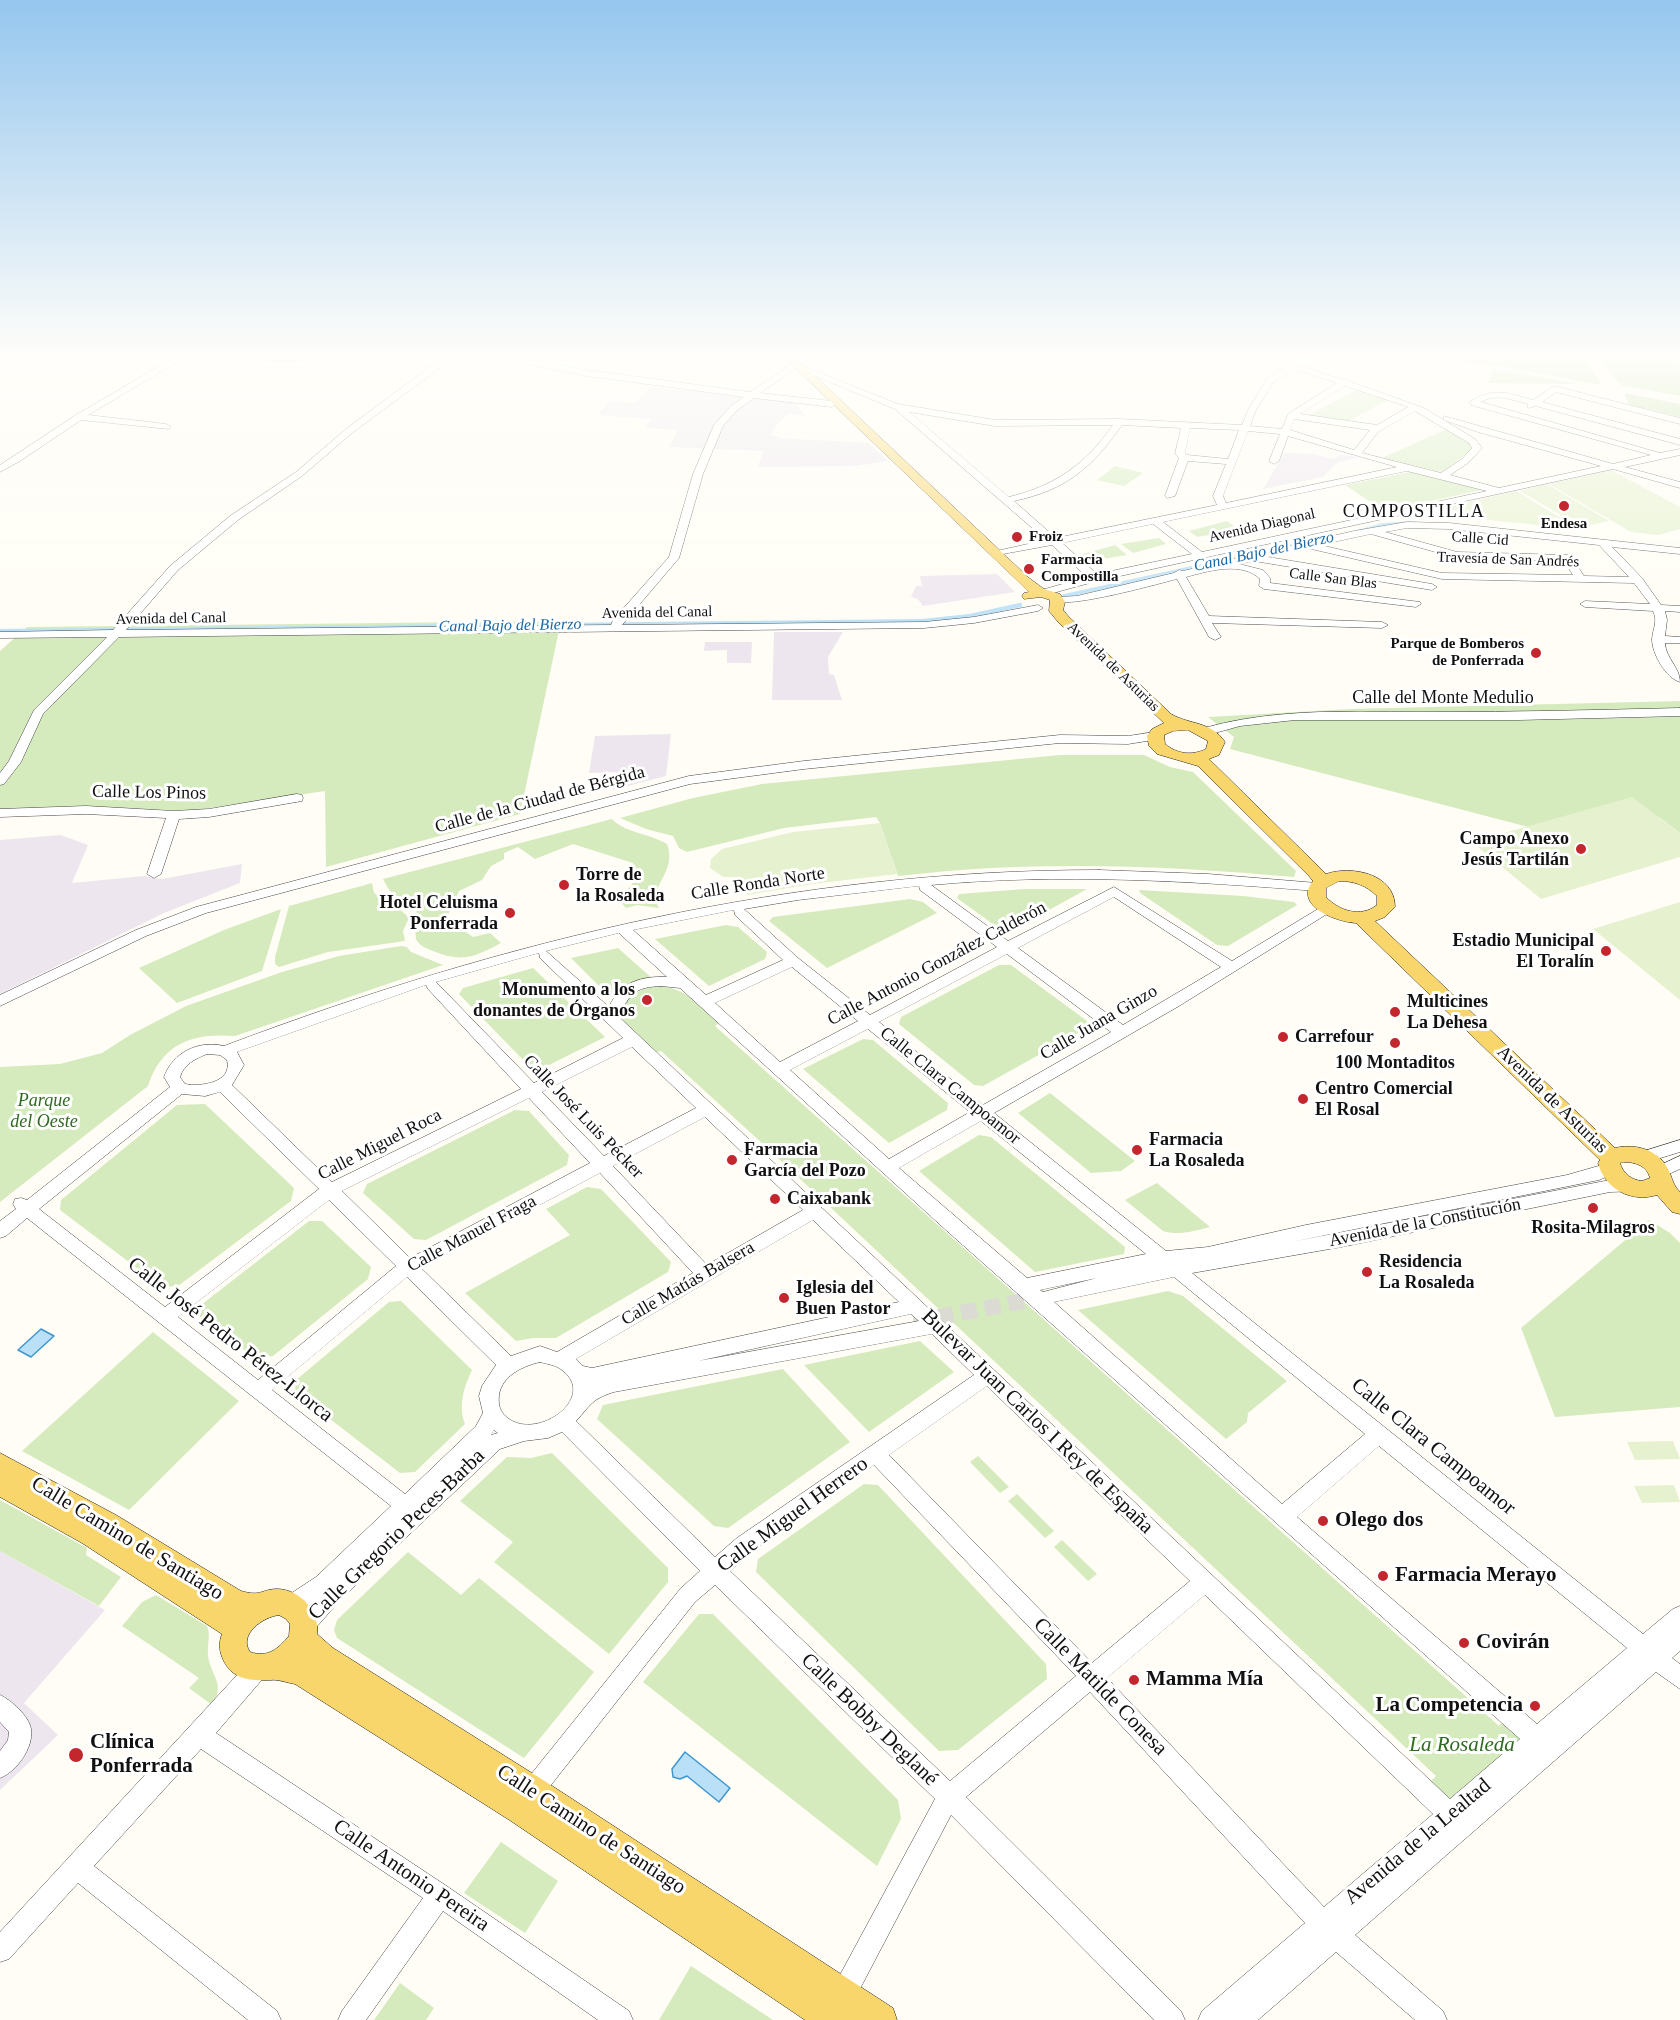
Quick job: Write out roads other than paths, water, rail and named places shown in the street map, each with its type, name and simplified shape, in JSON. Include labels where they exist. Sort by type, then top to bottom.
[{"type":"main road","name":"Avenida de Asturias","points":[[882,450],[1056,611],[1165,717],[1163,734]]},
{"type":"main road","name":"Avenida de Asturias","points":[[887,450],[1042,599]]},
{"type":"main road","points":[[1323,884],[1315,872],[1204,763],[1173,755],[1163,734],[1189,725],[1208,732],[1217,742],[1213,752],[1214,762],[1321,865],[1323,884],[1320,902],[1328,909],[1343,916],[1368,916],[1386,907],[1387,901],[1381,889],[1355,876],[1323,884]]},
{"type":"main road","points":[[1188,758],[1202,757],[1213,752]]},
{"type":"main road","name":"Avenida de Asturias","points":[[1368,916],[1623,1159]]},
{"type":"main road","points":[[1648,1183],[1656,1167],[1623,1159],[1617,1179],[1648,1183],[1680,1206]]},
{"type":"main road","points":[[1648,1183],[1658,1199],[1680,1221]]},
{"type":"main road","name":"Calle Camino de Santiago","points":[[0,1464],[107,1523],[236,1603],[256,1608]]},
{"type":"main road","name":"Calle Camino de Santiago","points":[[0,1484],[94,1536],[182,1590],[237,1628]]},
{"type":"main road","points":[[280,1602],[299,1623],[295,1651],[284,1660],[265,1667],[243,1663],[234,1652],[233,1644],[237,1628],[256,1608],[268,1603],[280,1602]]},
{"type":"main road","name":"Calle Camino de Santiago","points":[[299,1623],[323,1658],[532,1791],[832,2013]]},
{"type":"main road","name":"Calle Camino de Santiago","points":[[265,1667],[300,1671],[498,1794],[832,2013],[881,2020]]},
{"type":"street","points":[[0,470],[33,450]]},
{"type":"street","points":[[0,781],[15,762],[38,713],[120,630],[174,568],[234,518],[299,474],[326,450]]},
{"type":"street","points":[[617,625],[674,558],[707,450]]},
{"type":"street","points":[[948,450],[1095,578]]},
{"type":"street","points":[[1007,500],[1039,493],[1067,478],[1092,461],[1099,450]]},
{"type":"street","points":[[1181,450],[1180,454],[1184,458],[1232,462]]},
{"type":"street","points":[[1223,506],[1218,496],[1236,450]]},
{"type":"street","points":[[1274,461],[1278,450]]},
{"type":"street","points":[[1344,450],[1496,490]]},
{"type":"street","points":[[1356,454],[1359,450]]},
{"type":"street","points":[[1444,475],[1476,450]]},
{"type":"street","points":[[1553,450],[1680,485]]},
{"type":"street","points":[[1641,450],[1659,455]]},
{"type":"street","name":"Avenida Diagonal","points":[[1042,599],[1095,578],[1680,452]]},
{"type":"street","points":[[1170,496],[1184,458]]},
{"type":"street","points":[[996,554],[1412,467]]},
{"type":"street","points":[[1432,504],[1435,513],[1443,518]]},
{"type":"street","points":[[1419,507],[1429,516]]},
{"type":"street","points":[[1378,516],[1429,516],[1599,538],[1638,580],[1657,607],[1663,619],[1659,639],[1663,658],[1680,679]]},
{"type":"street","points":[[1155,520],[1200,555]]},
{"type":"street","name":"Avenida del Canal","points":[[0,628],[120,630],[950,623],[1042,599],[1077,598],[1369,530],[1407,525],[1435,525],[1599,538],[1679,551]]},
{"type":"street","name":"Calle Cid","points":[[1369,530],[1457,555],[1567,558],[1580,578]]},
{"type":"street","name":"Travesía de San Andrés","points":[[1308,545],[1442,576],[1638,580]]},
{"type":"street","points":[[1238,547],[1253,557],[1432,587]]},
{"type":"street","name":"Calle San Blas","points":[[1224,563],[1259,572],[1265,578],[1264,586],[1416,604]]},
{"type":"street","points":[[1179,573],[1215,637]]},
{"type":"street","points":[[1586,604],[1680,609]]},
{"type":"street","points":[[1205,619],[1382,626]]},
{"type":"street","name":"Avenida del Canal","points":[[0,635],[120,630]]},
{"type":"street","points":[[1659,639],[1680,640]]},
{"type":"street","name":"Calle del Monte Medulio","points":[[1208,732],[1239,722],[1295,716],[1518,716],[1680,712]]},
{"type":"street","name":"Calle de la Ciudad de Bérgida","points":[[0,1001],[141,933],[201,910],[688,780],[804,765],[1049,740],[1115,740],[1163,734]]},
{"type":"street","name":"Calle Los Pinos","points":[[0,813],[86,810],[174,815],[209,813],[297,798]]},
{"type":"street","points":[[154,874],[174,815]]},
{"type":"street","name":"Calle Ronda Norte","points":[[229,1053],[356,1003],[524,952],[765,901],[836,891],[998,876],[1155,875],[1323,884]]},
{"type":"street","name":"Calle Ronda Norte","points":[[229,1053],[433,986],[626,931],[740,912],[924,887],[1030,881],[1116,886],[1323,884]]},
{"type":"street","points":[[1116,886],[1231,967]]},
{"type":"street","name":"Calle Antonio González Calderón","points":[[777,1070],[1006,949],[1116,886]]},
{"type":"street","points":[[924,887],[1122,1032]]},
{"type":"street","name":"Calle Juana Ginzo","points":[[888,1167],[1122,1032],[1328,909]]},
{"type":"street","name":"Calle Clara Campoamor","points":[[740,912],[793,961],[1163,1258]]},
{"type":"street","points":[[626,931],[777,1070],[888,1167],[1040,1294],[1282,1517],[1544,1744]]},
{"type":"street","name":"Bulevar Juan Carlos I Rey de España","points":[[545,955],[815,1211],[913,1315],[933,1326],[987,1376],[1456,1820]]},
{"type":"street","points":[[704,1002],[793,961]]},
{"type":"street","points":[[611,1019],[624,994],[632,987],[647,983],[684,984]]},
{"type":"street","name":"Calle José Luis Pécker","points":[[433,986],[705,1274]]},
{"type":"street","name":"Calle Miguel Roca","points":[[164,1317],[330,1190],[633,1040]]},
{"type":"street","points":[[206,1049],[229,1053],[236,1060],[235,1070],[222,1084],[199,1092],[177,1086],[172,1077],[173,1070],[186,1057],[206,1049]]},
{"type":"street","points":[[222,1084],[406,1268],[508,1365]]},
{"type":"street","points":[[0,1231],[24,1207],[177,1086]]},
{"type":"street","name":"Calle Manuel Fraga","points":[[258,1391],[406,1268],[706,1109]]},
{"type":"street","name":"Avenida de la Constitución","points":[[1040,1294],[1181,1274],[1216,1258],[1306,1232],[1599,1174],[1623,1159],[1680,1146]]},
{"type":"street","points":[[1648,1183],[1680,1162]]},
{"type":"street","name":"Avenida de la Constitución","points":[[1040,1294],[1216,1258],[1610,1186],[1648,1183]]},
{"type":"street","points":[[0,1221],[24,1207]]},
{"type":"street","name":"Calle José Pedro Pérez-Llorca","points":[[24,1207],[404,1505]]},
{"type":"street","name":"Calle Matías Balsera","points":[[562,1358],[815,1211]]},
{"type":"street","name":"Avenida de la Constitución","points":[[1040,1294],[1163,1258],[1216,1258]]},
{"type":"street","name":"Calle Clara Campoamor","points":[[1181,1274],[1380,1433],[1648,1653]]},
{"type":"street","points":[[582,1399],[584,1387],[579,1373],[571,1363],[562,1358],[540,1354],[525,1357],[508,1365],[498,1374],[490,1389],[488,1400],[492,1413],[507,1428],[523,1433],[543,1432],[564,1422],[582,1399],[594,1390],[690,1363],[780,1348],[913,1315]]},
{"type":"street","points":[[579,1373],[592,1376],[690,1363],[933,1326]]},
{"type":"street","name":"Calle Miguel Herrero","points":[[532,1791],[688,1595],[744,1545],[987,1376]]},
{"type":"street","name":"Calle Gregorio Peces-Barba","points":[[299,1623],[323,1584],[483,1432],[492,1413]]},
{"type":"street","name":"Calle Bobby Deglané","points":[[564,1422],[949,1796],[1172,2020]]},
{"type":"street","name":"Calle Gregorio Peces-Barba","points":[[299,1623],[493,1443],[523,1433]]},
{"type":"street","points":[[1282,1517],[1380,1433]]},
{"type":"street","name":"Calle Matilde Conesa","points":[[876,1454],[1329,1929],[1434,2020]]},
{"type":"street","points":[[832,2013],[949,1796],[1205,1582]]},
{"type":"street","name":"Avenida de la Lealtad","points":[[1210,2020],[1329,1929],[1456,1820],[1648,1653],[1680,1616]]},
{"type":"street","name":"Avenida de la Lealtad","points":[[1648,1653],[1680,1637]]},
{"type":"street","points":[[1648,1653],[1680,1678]]},
{"type":"street","points":[[0,1950],[265,1667]]},
{"type":"street","points":[[0,1706],[20,1728],[20,1736],[12,1755],[0,1767]]},
{"type":"street","name":"Calle Antonio Pereira","points":[[199,1735],[440,1895],[621,2020]]},
{"type":"street","points":[[77,1867],[268,2020]]},
{"type":"street","points":[[351,2020],[440,1895]]},
{"type":"street","name":"Avenida de la Lealtad","points":[[1239,2020],[1329,1929]]},
{"type":"water","points":[[41,1329],[54,1336],[31,1357],[18,1350]]},
{"type":"water","points":[[685,1752],[730,1788],[719,1802],[687,1776],[680,1779],[673,1777],[672,1769]]},
{"type":"waterway","name":"Canal Bajo del Bierzo","points":[[1350,533],[1382,525],[1414,523]]},
{"type":"waterway","name":"Canal Bajo del Bierzo","points":[[1064,596],[1323,539]]},
{"type":"waterway","name":"Canal Bajo del Bierzo","points":[[0,631],[922,621],[969,616],[1019,605]]},
{"type":"tunnel","points":[[914,1322],[1044,1297]]},
{"type":"place","name":"Endesa","points":[[1564,506]]},
{"type":"place","name":"Froiz","points":[[1017,537]]},
{"type":"place","name":"Farmacia Compostilla","points":[[1029,569]]},
{"type":"place","name":"Parque de Bomberos de Ponferrada","points":[[1536,653]]},
{"type":"place","name":"Campo Anexo Jesús Tartilán","points":[[1581,849]]},
{"type":"place","name":"Torre de la Rosaleda","points":[[564,885]]},
{"type":"place","name":"Hotel Celuisma Ponferrada","points":[[510,913]]},
{"type":"place","name":"Estadio Municipal El Toralín","points":[[1606,951]]},
{"type":"place","name":"Monumento a los donantes de Órganos","points":[[647,1000]]},
{"type":"place","name":"Multicines La Dehesa","points":[[1395,1012]]},
{"type":"place","name":"Carrefour","points":[[1283,1037]]},
{"type":"place","name":"100 Montaditos","points":[[1395,1043]]},
{"type":"place","name":"Centro Comercial El Rosal","points":[[1303,1099]]},
{"type":"place","name":"Farmacia La Rosaleda","points":[[1137,1150]]},
{"type":"place","name":"Farmacia García del Pozo","points":[[732,1160]]},
{"type":"place","name":"Caixabank","points":[[775,1199]]},
{"type":"place","name":"Rosita-Milagros","points":[[1593,1208]]},
{"type":"place","name":"Residencia La Rosaleda","points":[[1367,1272]]},
{"type":"place","name":"Iglesia del Buen Pastor","points":[[784,1298]]},
{"type":"place","name":"Olego dos","points":[[1323,1521]]},
{"type":"place","name":"Farmacia Merayo","points":[[1383,1576]]},
{"type":"place","name":"Covirán","points":[[1464,1643]]},
{"type":"place","name":"Mamma Mía","points":[[1134,1680]]},
{"type":"place","name":"La Competencia","points":[[1535,1706]]},
{"type":"place","name":"Clínica Ponferrada","points":[[76,1755]]},
{"type":"district","name":"COMPOSTILLA","points":[[1414,512]]},
{"type":"park label","name":"Parque del Oeste","points":[[44,1111]]},
{"type":"park label","name":"La Rosaleda","points":[[1462,1745]]}]
